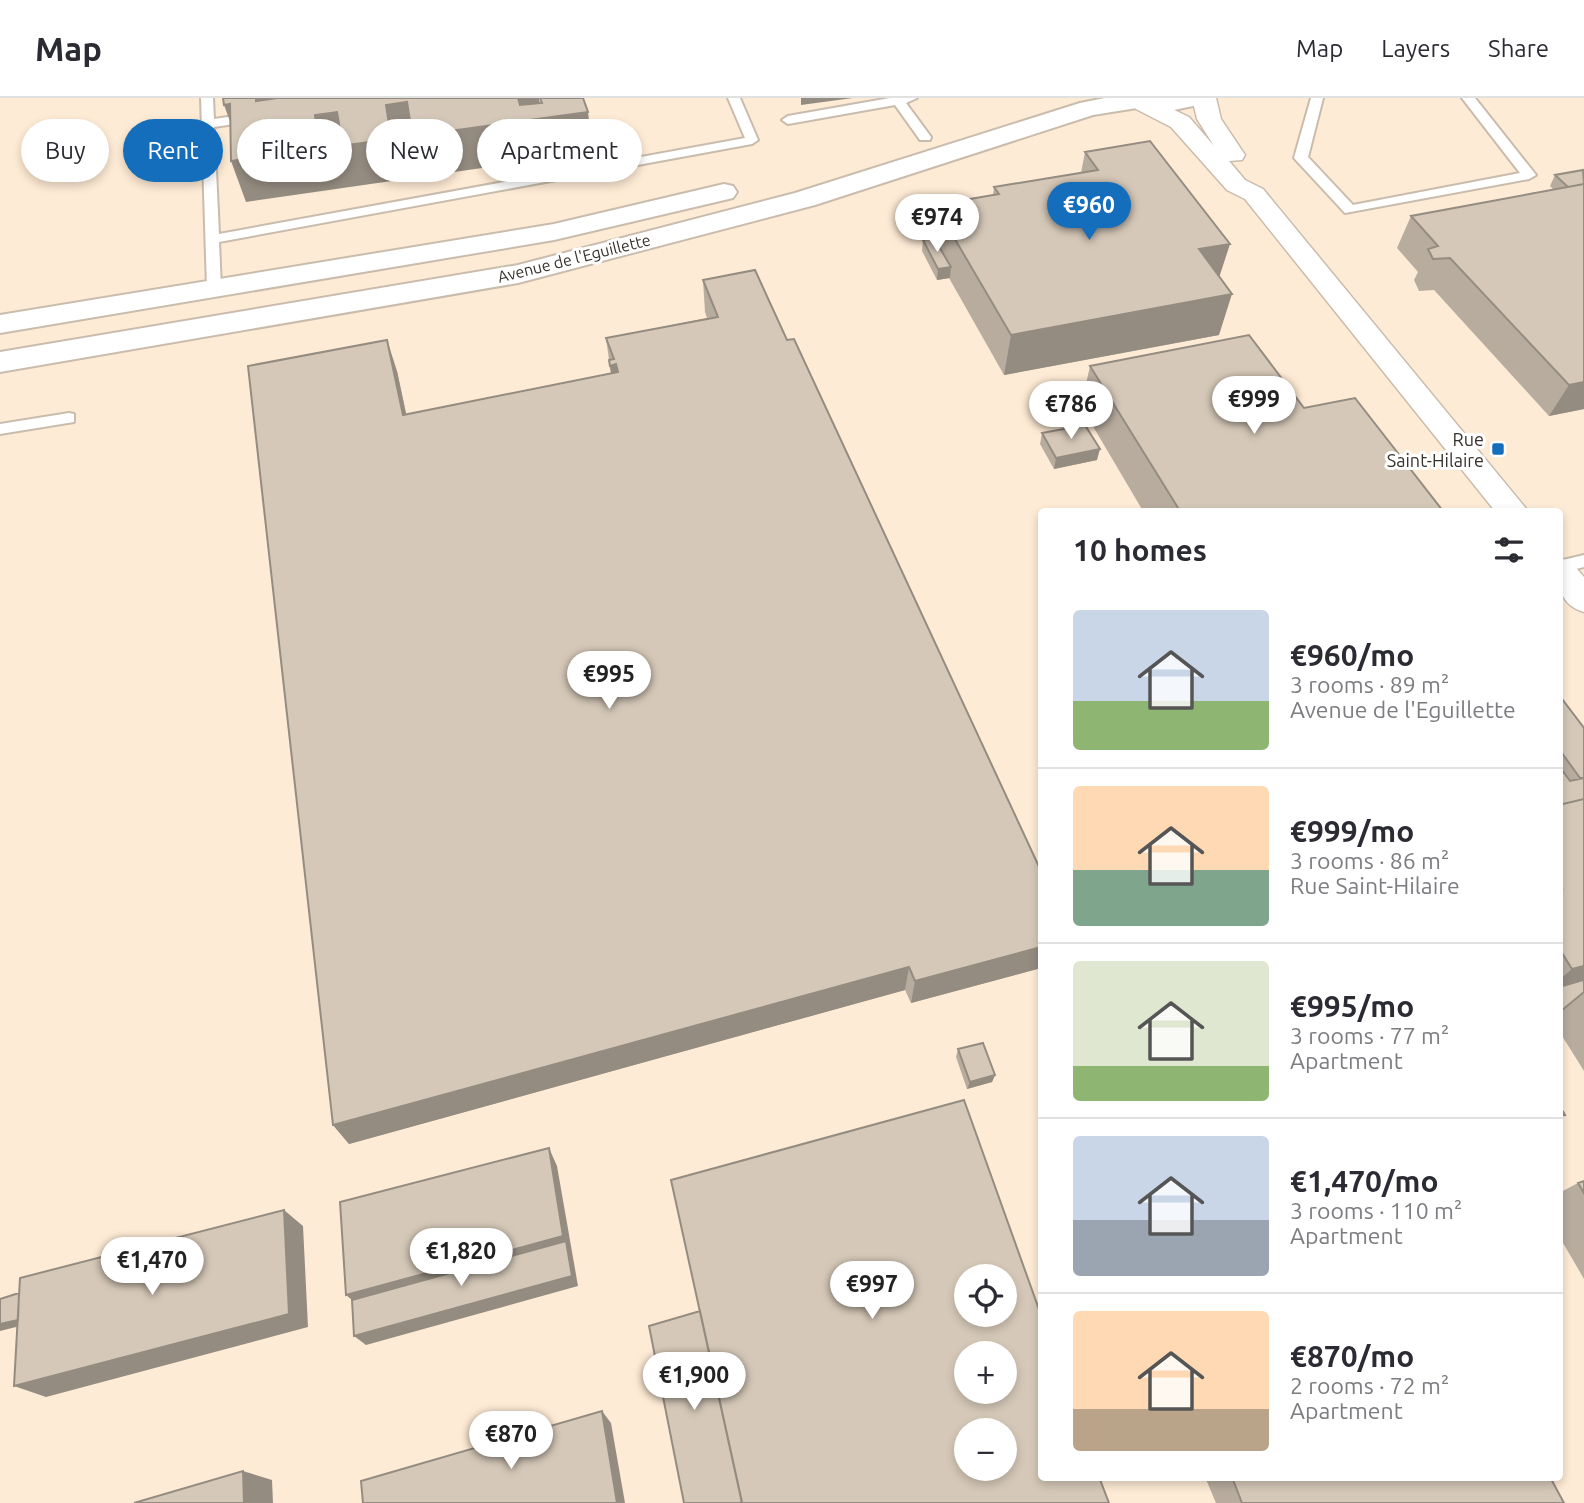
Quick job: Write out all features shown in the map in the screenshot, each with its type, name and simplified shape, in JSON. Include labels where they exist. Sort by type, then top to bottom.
[{"type":"street","points":[[806,171],[1063,98]]},
{"type":"street","points":[[1201,98],[1209,119],[1253,182],[1254,194]]},
{"type":"street","name":"Avenue de l'Eguillette","points":[[0,362],[518,274],[804,199],[1089,108],[1135,101],[1174,105],[1201,98]]},
{"type":"street","points":[[1135,101],[1180,122],[1236,185],[1254,194],[1510,508]]},
{"type":"street","name":"Avenue de l'Eguillette","points":[[0,324],[554,232],[754,185]]},
{"type":"street","points":[[1563,573],[1584,600]]},
{"type":"lane","points":[[207,98],[208,119]]},
{"type":"lane","points":[[212,239],[751,140],[734,98]]},
{"type":"lane","points":[[1317,98],[1301,158],[1350,210],[1529,174],[1468,98]]},
{"type":"lane","points":[[788,120],[905,100],[925,137]]},
{"type":"lane","points":[[223,122],[263,116]]},
{"type":"lane","points":[[210,182],[215,288]]},
{"type":"lane","points":[[0,429],[69,418]]},
{"type":"lane","points":[[1563,567],[1584,561]]},
{"type":"shaded area","points":[[0,98],[1584,98],[1584,1503],[0,1503]]},
{"type":"building","points":[[223,98],[256,98],[256,101],[277,98],[518,98],[520,105],[542,103],[540,98],[583,98],[588,112],[537,119],[477,119],[477,127],[463,129],[463,119],[410,119],[407,102],[386,105],[388,119],[366,119],[366,142],[352,144],[352,119],[338,119],[337,112],[315,115],[315,119],[237,119],[237,160],[231,161],[230,104],[224,105]]},
{"type":"building","points":[[1150,141],[1230,244],[1199,249],[1232,294],[1011,335],[935,205],[999,194],[994,187],[1098,170],[1085,152]]},
{"type":"building","points":[[1583,170],[1584,184],[1568,187],[1555,175]]},
{"type":"building","points":[[1584,184],[1584,382],[1569,385],[1450,258],[1433,259],[1428,249],[1438,246],[1411,216]]},
{"type":"building","points":[[934,238],[951,267],[938,269],[923,240]]},
{"type":"building","points":[[755,270],[787,340],[794,339],[1038,865],[1038,948],[915,981],[909,967],[333,1125],[248,366],[387,340],[403,415],[618,372],[616,364],[610,366],[609,360],[614,359],[606,338],[718,317],[703,280]]},
{"type":"building","points":[[1249,335],[1304,408],[1355,398],[1441,508],[1178,508],[1090,366]]},
{"type":"building","points":[[1085,425],[1100,449],[1056,458],[1042,433]]},
{"type":"building","points":[[1563,700],[1584,728],[1584,778],[1580,778],[1563,755]]},
{"type":"building","points":[[1563,771],[1570,781],[1584,778],[1584,799],[1563,804]]},
{"type":"building","points":[[1584,799],[1584,966],[1572,969],[1563,954],[1563,804]]},
{"type":"building","points":[[1583,980],[1584,982],[1584,992],[1563,1009],[1563,986]]},
{"type":"building","points":[[983,1043],[995,1075],[970,1082],[958,1049]]},
{"type":"building","points":[[964,1100],[1038,1307],[1038,1481],[1101,1481],[1109,1503],[742,1503],[671,1180]]},
{"type":"building","points":[[549,1148],[563,1236],[346,1295],[340,1202]]},
{"type":"building","points":[[1584,1181],[1584,1193],[1578,1183]]},
{"type":"building","points":[[284,1210],[289,1314],[14,1386],[20,1278]]},
{"type":"building","points":[[566,1241],[572,1276],[354,1336],[352,1300]]},
{"type":"building","points":[[19,1293],[18,1320],[0,1324],[0,1299]]},
{"type":"building","points":[[700,1311],[742,1502],[739,1503],[684,1503],[649,1326]]},
{"type":"building","points":[[602,1411],[617,1503],[363,1503],[361,1481]]},
{"type":"building","points":[[243,1471],[244,1503],[134,1503]]},
{"type":"building","points":[[1234,1481],[1552,1481],[1564,1503],[1242,1503]]},
{"type":"place","name":"Rue Saint-Hilaire","points":[[1498,449]]}]
